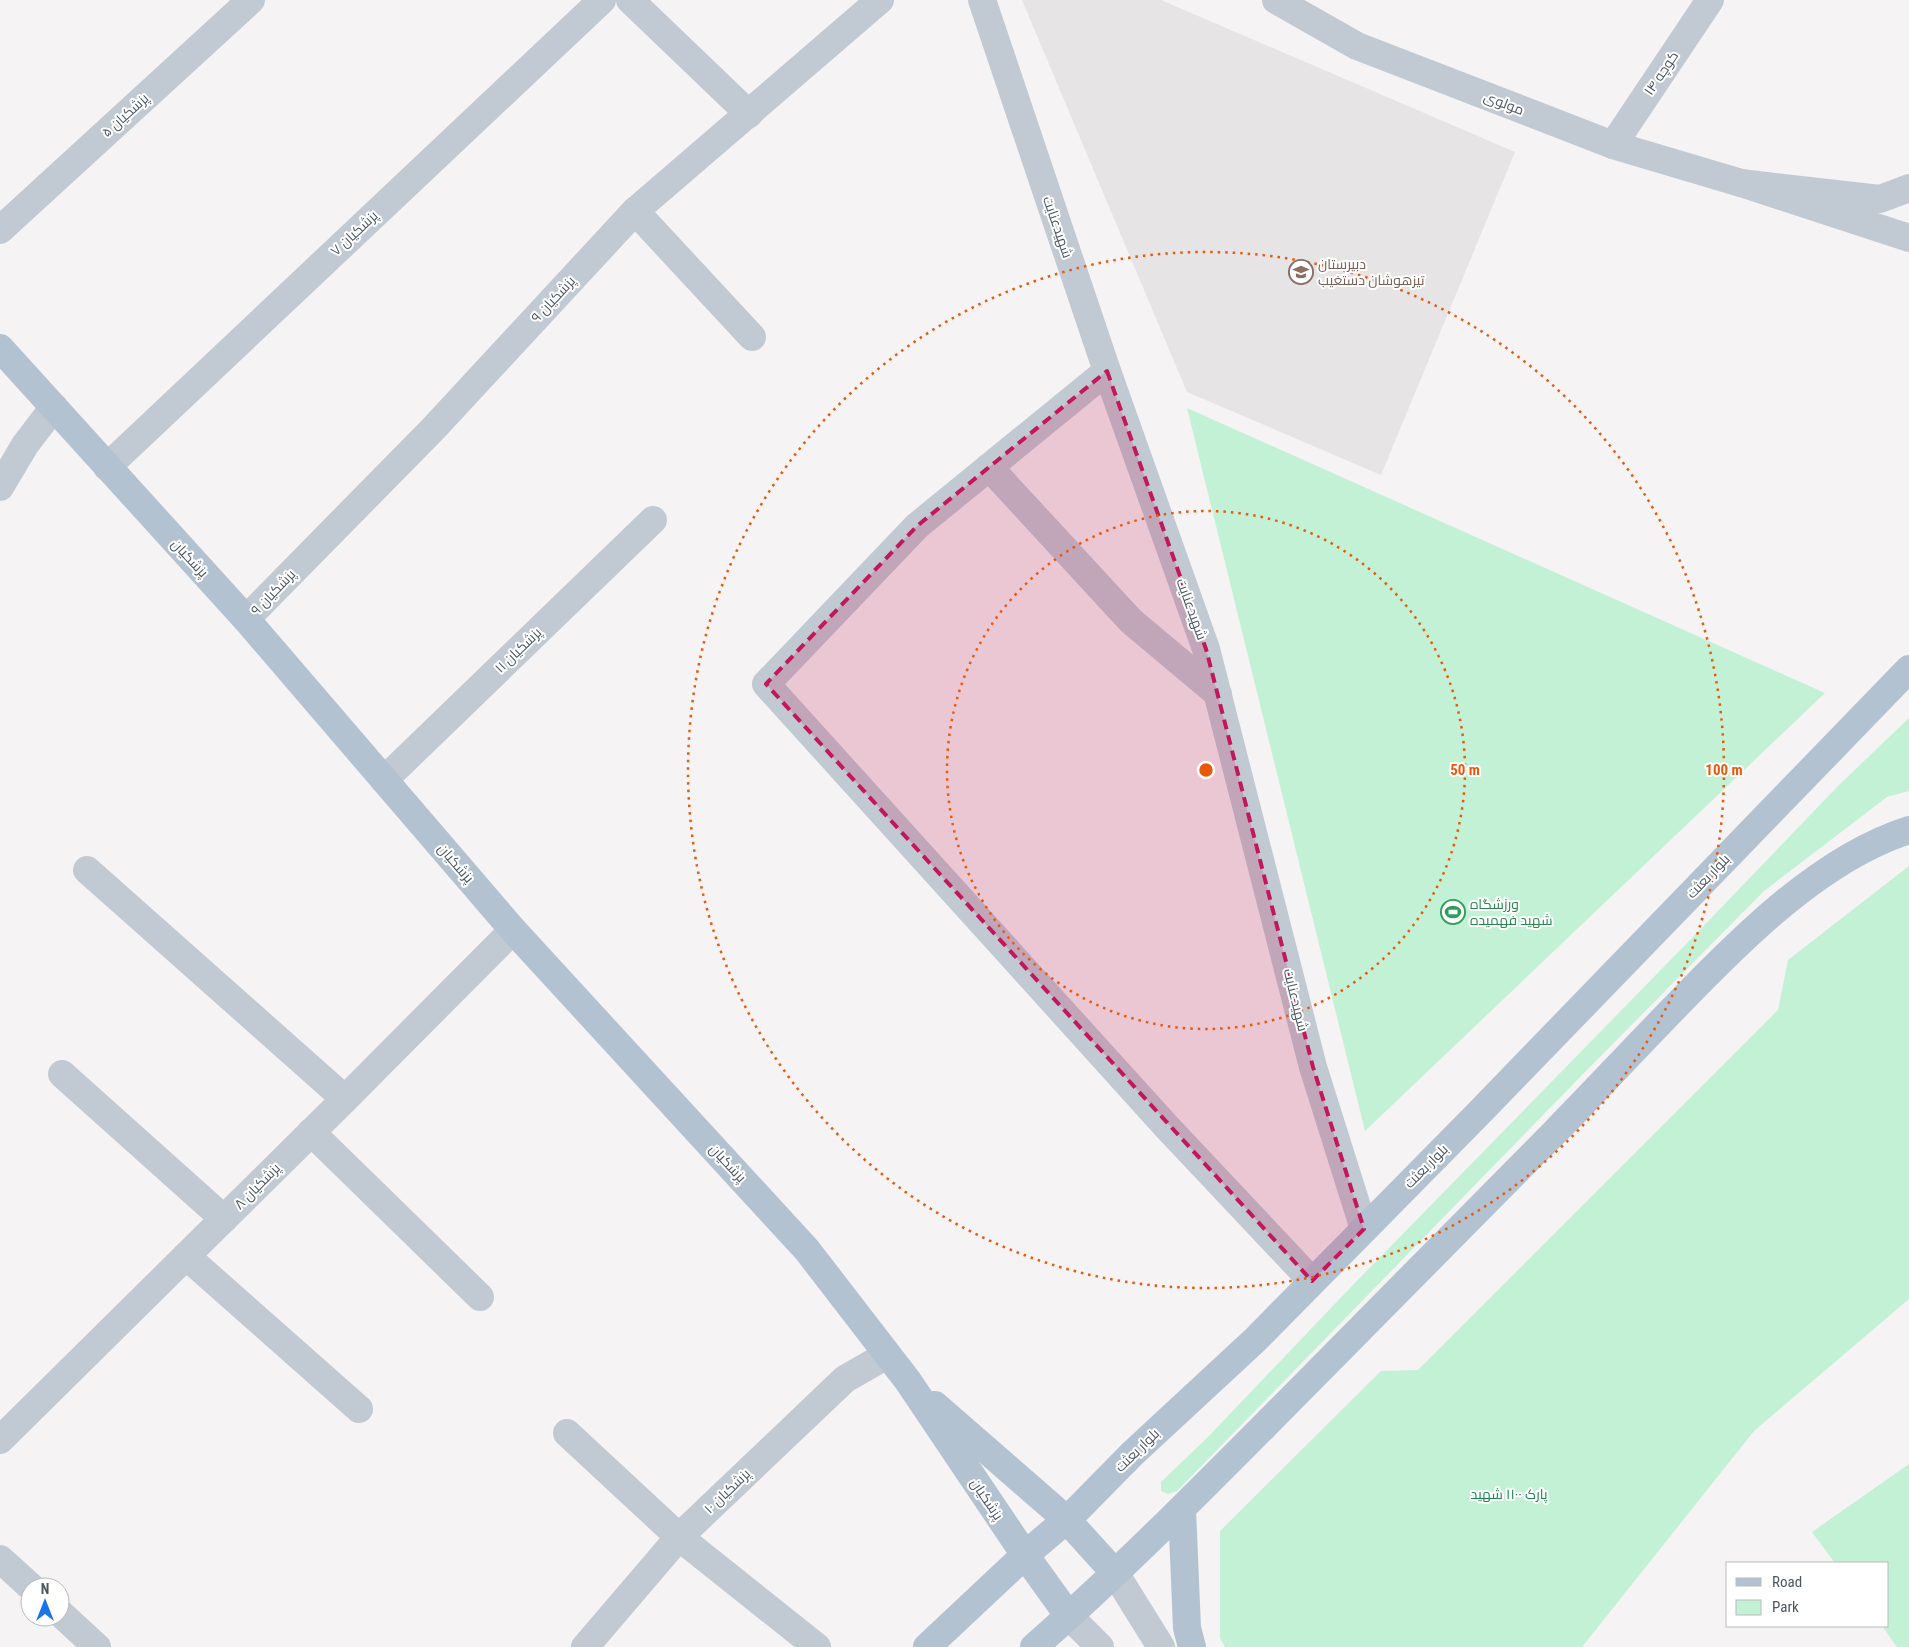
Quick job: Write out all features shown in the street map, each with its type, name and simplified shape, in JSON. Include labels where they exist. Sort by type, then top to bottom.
[{"type":"main road","name":"پزشکیان","points":[[0,348],[246,620],[513,930],[807,1250],[908,1381],[1025,1555],[1068,1615]]},
{"type":"main road","name":"بلوار بعثت","points":[[927,1647],[1025,1555],[1068,1520],[1132,1454],[1235,1358],[1364,1229],[1909,669]]},
{"type":"main road","points":[[1034,1647],[1182,1509],[1457,1232],[1716,965],[1774,912],[1822,875],[1866,848],[1909,830]]},
{"type":"main road","name":"پزشکیان","points":[[908,1381],[1068,1520],[1115,1573]]},
{"type":"main road","points":[[1182,1509],[1187,1628],[1192,1647]]},
{"type":"street","name":"پزشکیان ۵","points":[[0,230],[251,0]]},
{"type":"street","name":"پزشکیان ۷","points":[[107,467],[602,0]]},
{"type":"street","points":[[630,0],[749,114]]},
{"type":"street","name":"پزشکیان ۹","points":[[246,620],[433,429],[635,211],[880,0]]},
{"type":"street","name":"شهیدعنایت","points":[[982,0],[1107,371],[1206,649],[1313,1067],[1364,1229]]},
{"type":"street","name":"مولوی","points":[[1276,0],[1357,46],[1612,146],[1741,183]]},
{"type":"street","name":"کوچه ۱۴","points":[[1612,146],[1710,0]]},
{"type":"street","points":[[1741,183],[1880,199],[1909,188]]},
{"type":"street","points":[[1741,183],[1909,238]]},
{"type":"street","points":[[635,211],[752,337]]},
{"type":"street","points":[[1107,371],[916,526],[766,684],[1166,1126],[1312,1281]]},
{"type":"street","points":[[0,487],[25,445],[54,407]]},
{"type":"street","points":[[989,467],[1131,621],[1218,694]]},
{"type":"street","name":"پزشکیان ۱۱","points":[[384,780],[653,520]]},
{"type":"street","points":[[87,870],[345,1099]]},
{"type":"street","name":"پزشکیان ۸","points":[[0,1440],[513,930]]},
{"type":"street","points":[[62,1074],[224,1219]]},
{"type":"street","points":[[311,1132],[480,1297]]},
{"type":"street","points":[[186,1256],[359,1409]]},
{"type":"street","name":"پزشکیان ۱۰","points":[[585,1647],[679,1537],[845,1379],[888,1355]]},
{"type":"street","points":[[566,1433],[679,1537],[817,1647]]},
{"type":"street","points":[[0,1559],[20,1577]]},
{"type":"street","points":[[1115,1573],[1161,1647]]},
{"type":"street","points":[[1068,1615],[1100,1647]]},
{"type":"street","points":[[70,1622],[97,1647]]},
{"type":"highlighted area","points":[[1107,371],[1206,649],[1313,1067],[1364,1229],[1312,1281],[766,684],[917,526]]},
{"type":"shaded area","name":"دبیرستان تیزهوشان دستغيب","points":[[1022,0],[1161,0],[1515,152],[1381,475],[1187,392]]},
{"type":"green space","name":"ورزشگاه شهید فهمیده","points":[[1187,408],[1825,693],[1365,1131]]},
{"type":"green space","points":[[1909,718],[1909,791],[1887,797],[1764,891],[1177,1491],[1168,1494],[1161,1491],[1161,1482],[1208,1437],[1351,1287],[1839,785]]},
{"type":"green space","name":"پارک ۱۱۰۰ شهید","points":[[1909,866],[1909,1299],[1754,1431],[1582,1647],[1225,1647],[1220,1638],[1220,1531],[1381,1371],[1418,1370],[1778,1010],[1788,960]]},
{"type":"green space","points":[[1909,1464],[1909,1647],[1897,1647],[1883,1627],[1889,1627],[1889,1562],[1834,1562],[1812,1532]]},
{"type":"place","name":"دبیرستان تیزهوشان دستغيب","points":[[1301,272]]},
{"type":"place","name":"ورزشگاه شهید فهمیده","points":[[1453,912]]}]
